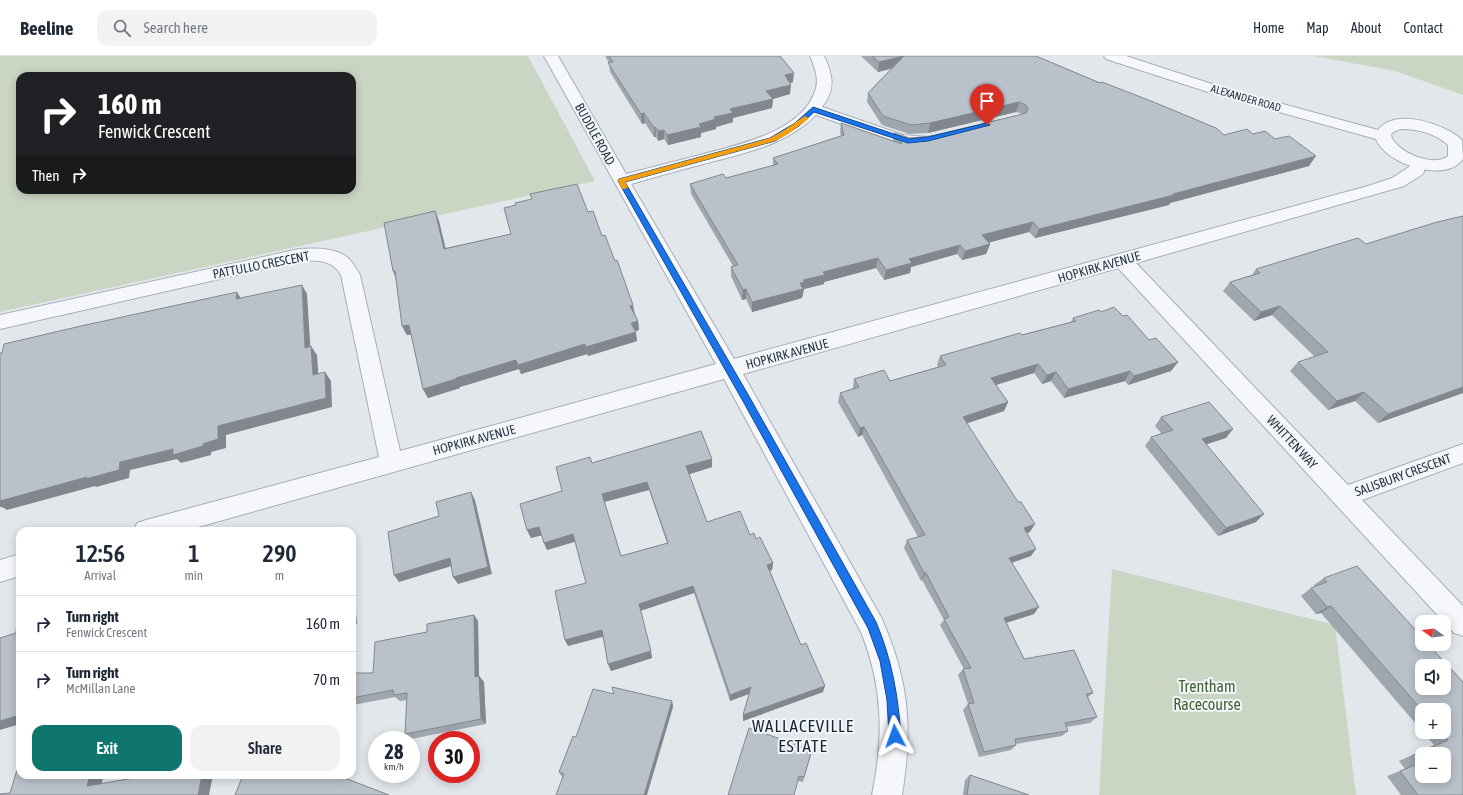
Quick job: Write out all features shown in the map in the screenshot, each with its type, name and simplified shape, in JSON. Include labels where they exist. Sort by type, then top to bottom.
[{"type":"street","name":"BUDDLE ROAD","points":[[552,56],[621,181],[730,370],[872,626],[885,661],[893,700],[895,736],[887,795]]},
{"type":"street","points":[[621,181],[773,139],[797,125],[813,109],[819,100],[824,83],[822,67],[817,56]]},
{"type":"street","name":"ALEXANDER ROAD","points":[[1111,56],[1216,90],[1383,136]]},
{"type":"street","points":[[813,109],[908,141],[936,137]]},
{"type":"street","points":[[1399,124],[1422,126],[1446,136],[1455,142],[1461,149],[1463,156],[1460,161],[1453,165],[1444,167],[1419,164],[1398,154],[1385,142],[1383,136],[1385,130],[1390,126],[1399,124]]},
{"type":"street","name":"HOPKIRK AVENUE","points":[[160,527],[1123,261],[1374,190],[1407,177],[1417,170],[1419,164]]},
{"type":"street","name":"PATTULLO CRESCENT","points":[[0,322],[299,255],[318,254],[332,258],[343,264],[350,275],[392,462]]},
{"type":"street","name":"WHITTEN WAY","points":[[1123,261],[1463,624]]},
{"type":"street","name":"SALISBURY CRESCENT","points":[[1343,497],[1463,453]]},
{"type":"street","points":[[0,571],[16,566]]},
{"type":"green space","points":[[0,56],[528,56],[595,181],[0,312]]},
{"type":"green space","points":[[1314,56],[1463,56],[1463,95],[1395,71]]},
{"type":"green space","name":"Trentham Racecourse","points":[[1112,569],[1335,625],[1356,795],[1099,795]]},
{"type":"building","points":[[609,56],[780,56],[794,73],[785,75],[791,85],[766,91],[773,99],[730,109],[733,113],[714,117],[716,119],[699,124],[701,127],[667,135],[664,130],[658,131],[655,127],[654,128],[644,113],[641,114],[608,63],[613,62]]},
{"type":"building","points":[[872,56],[904,56],[879,62]]},
{"type":"building","points":[[904,56],[1036,56],[1100,83],[1102,82],[1216,128],[1224,135],[1247,129],[1253,134],[1265,131],[1275,139],[1289,136],[1316,156],[1173,194],[1174,195],[1039,229],[1033,222],[982,235],[990,244],[965,251],[960,245],[909,259],[912,263],[886,270],[878,258],[823,272],[825,275],[803,280],[805,282],[800,283],[803,289],[752,302],[746,289],[743,290],[731,267],[738,265],[690,184],[723,174],[726,178],[778,164],[773,158],[844,135],[841,123],[902,144],[894,133],[910,138],[931,136],[1019,115],[1026,113],[1028,109],[1026,105],[1019,102],[930,123],[911,125],[883,116],[868,93]]},
{"type":"building","points":[[577,184],[588,212],[593,211],[602,236],[605,235],[615,261],[617,260],[633,305],[630,306],[638,321],[631,323],[636,332],[586,347],[585,344],[518,365],[516,360],[423,389],[409,325],[402,326],[395,271],[393,271],[384,223],[435,211],[444,249],[511,234],[504,208],[516,205],[515,203],[532,199],[530,194]]},
{"type":"building","points":[[1463,216],[1463,387],[1388,414],[1364,392],[1337,401],[1298,362],[1328,352],[1280,306],[1261,312],[1230,282],[1260,273],[1256,269],[1358,238],[1366,244],[1437,222]]},
{"type":"building","points":[[302,285],[305,348],[311,346],[313,375],[325,372],[326,398],[218,426],[218,439],[203,444],[203,446],[173,455],[173,449],[120,462],[119,470],[86,479],[87,477],[0,501],[0,353],[2,353],[4,344],[237,292],[236,299]]},
{"type":"building","points":[[1114,307],[1123,316],[1127,315],[1149,340],[1156,338],[1178,362],[1134,376],[1130,371],[1068,389],[1056,372],[1047,375],[1038,364],[991,378],[1008,402],[963,417],[1018,502],[1021,502],[1035,524],[1024,528],[1036,549],[1009,558],[1039,607],[1004,618],[1024,659],[1074,650],[1093,693],[1086,694],[1097,717],[1065,723],[1068,731],[1015,739],[1016,745],[984,752],[968,704],[974,703],[963,669],[971,668],[944,619],[949,617],[907,540],[925,535],[864,427],[860,428],[840,393],[859,387],[854,379],[884,370],[890,381],[946,365],[940,356],[1020,333],[1022,335],[1076,321],[1073,318],[1099,310],[1101,312]]},
{"type":"building","points":[[1209,402],[1233,429],[1202,439],[1264,514],[1226,528],[1151,437],[1173,430],[1161,417]]},
{"type":"building","points":[[701,431],[712,459],[686,466],[707,522],[740,511],[750,535],[754,533],[756,539],[760,537],[773,563],[767,565],[801,645],[806,643],[825,686],[743,715],[751,687],[730,695],[693,586],[639,604],[651,651],[608,664],[602,630],[565,640],[555,591],[586,583],[573,534],[544,543],[539,527],[527,530],[520,504],[562,491],[556,467],[590,457],[592,463]],"holes":[[[647,482],[668,543],[621,556],[602,494]]]},
{"type":"building","points":[[471,492],[488,567],[453,577],[450,558],[394,575],[388,532],[439,516],[436,502]]},
{"type":"building","points":[[1357,566],[1415,629],[1415,651],[1434,651],[1442,659],[1415,659],[1415,695],[1451,695],[1451,669],[1463,682],[1463,795],[1418,795],[1400,771],[1415,765],[1415,783],[1451,783],[1451,747],[1432,747],[1448,740],[1447,739],[1451,739],[1451,703],[1416,703],[1331,606],[1327,607],[1311,588],[1327,582],[1324,578]]},
{"type":"building","points":[[474,615],[475,677],[479,676],[481,719],[420,731],[405,731],[407,693],[394,695],[393,690],[356,697],[356,673],[373,673],[375,642],[427,632],[427,624]]},
{"type":"building","points":[[16,633],[16,716],[0,721],[0,638]]},
{"type":"building","points":[[612,687],[672,701],[644,795],[556,795],[564,774],[559,772],[573,736],[576,737],[593,689],[614,694]]},
{"type":"building","points":[[749,728],[812,750],[804,777],[799,776],[794,795],[728,795]]},
{"type":"building","points":[[16,773],[16,779],[89,779],[87,786],[128,779],[201,779],[198,795],[0,795],[10,793]]},
{"type":"building","points":[[970,775],[1029,795],[967,795]]},
{"type":"building","points":[[241,779],[347,779],[389,795],[235,795]]},
{"type":"slow traffic","points":[[625,187],[621,181],[773,139],[786,133],[805,118]]},
{"type":"district","name":"WALLACEVILLE ESTATE","points":[[803,736]]},
{"type":"route","points":[[895,736],[893,700],[885,661],[872,626],[843,571],[747,400],[621,181],[773,139],[786,133],[797,125],[813,109],[908,141],[928,139],[987,125]]}]
